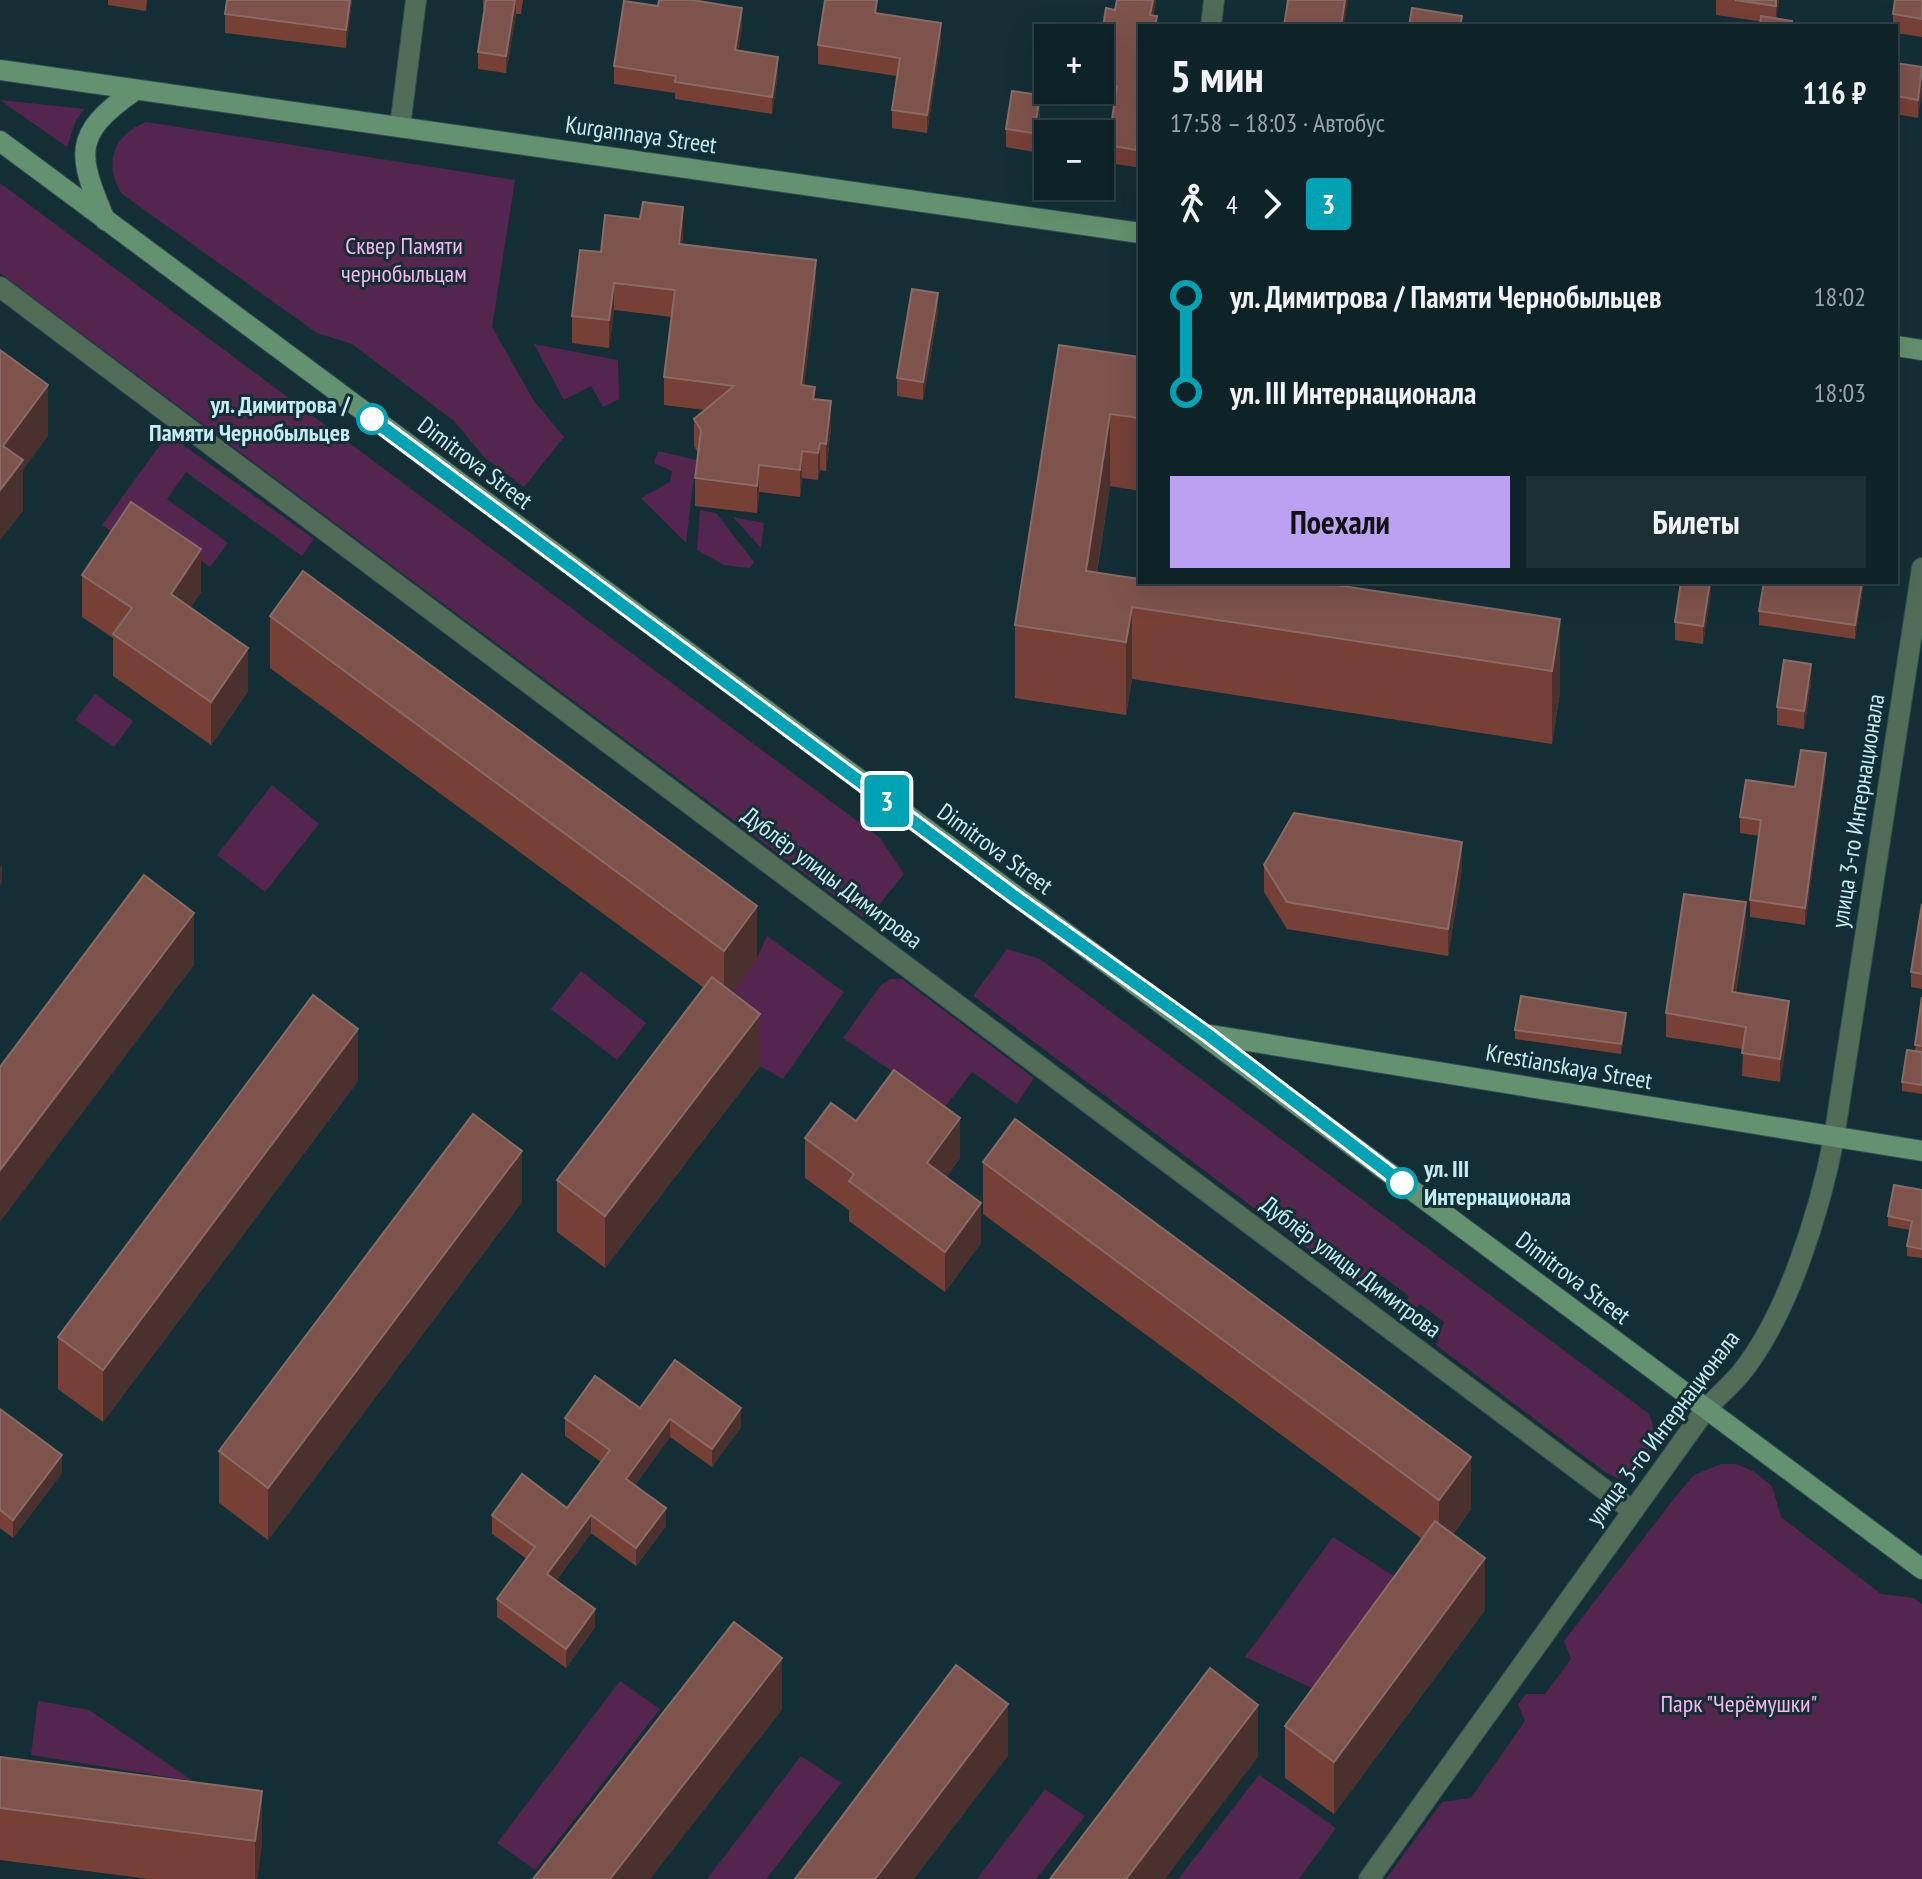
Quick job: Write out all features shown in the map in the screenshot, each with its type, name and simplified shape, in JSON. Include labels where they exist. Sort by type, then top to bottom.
[{"type":"main road","name":"Kurgannaya Street","points":[[0,70],[1138,233]]},
{"type":"main road","points":[[105,220],[85,166],[86,142],[98,118],[134,91]]},
{"type":"main road","name":"Dimitrova Street","points":[[0,141],[990,878],[1207,1034],[1323,1126],[1922,1569]]},
{"type":"main road","points":[[1898,346],[1922,350]]},
{"type":"main road","name":"Krestianskaya Street","points":[[1207,1034],[1922,1151]]},
{"type":"street","points":[[400,127],[416,0]]},
{"type":"street","points":[[1211,24],[1214,0]]},
{"type":"street","name":"Дублёр улицы Димитрова","points":[[0,287],[1633,1511]]},
{"type":"street","name":"улица 3-го Интернационала","points":[[1369,1879],[1706,1409],[1753,1356],[1783,1299],[1823,1199],[1922,568]]},
{"type":"green space","points":[[0,100],[85,109],[76,120],[67,147]]},
{"type":"green space","name":"Сквер Памяти чернобыльцам","points":[[146,122],[515,180],[492,327],[534,401],[564,437],[524,487],[484,457],[454,421],[352,344],[317,333],[122,194],[113,172],[114,152],[126,135]]},
{"type":"green space","points":[[0,183],[880,838],[904,874],[875,910],[863,917],[0,273]]},
{"type":"green space","points":[[534,344],[618,360],[619,399],[603,407],[591,386],[564,400]]},
{"type":"green space","points":[[168,434],[314,539],[302,556],[186,472],[167,499],[228,543],[210,567],[148,522],[131,545],[102,525]]},
{"type":"green space","points":[[658,451],[696,460],[686,543],[641,498],[670,482],[672,471],[654,463]]},
{"type":"green space","points":[[700,510],[716,513],[754,562],[750,568],[724,565],[697,550]]},
{"type":"green space","points":[[733,517],[764,523],[761,548]]},
{"type":"green space","points":[[95,694],[133,721],[114,747],[75,720]]},
{"type":"green space","points":[[272,785],[319,824],[265,892],[217,855]]},
{"type":"green space","points":[[767,936],[844,992],[783,1079],[760,1066],[724,1003],[757,958]]},
{"type":"green space","points":[[1007,949],[1040,959],[1648,1413],[1654,1436],[1649,1457],[1640,1471],[1617,1478],[1605,1472],[1436,1345],[1444,1322],[1420,1304],[1403,1320],[1398,1317],[1409,1296],[1379,1274],[1361,1289],[973,996]]},
{"type":"green space","points":[[581,971],[646,1023],[617,1060],[551,1009]]},
{"type":"green space","points":[[890,979],[902,979],[1034,1078],[1017,1104],[972,1072],[945,1107],[843,1038],[881,985]]},
{"type":"green space","name":"Парк \"Черёмушки\"","points":[[1721,1464],[1736,1464],[1753,1471],[1772,1486],[1781,1517],[1881,1594],[1914,1598],[1922,1604],[1922,1879],[1386,1879],[1442,1802],[1471,1798],[1525,1721],[1518,1704],[1526,1694],[1545,1694],[1571,1659],[1564,1641],[1694,1475]]},
{"type":"green space","points":[[1333,1537],[1397,1578],[1314,1689],[1245,1657]]},
{"type":"green space","points":[[620,1681],[660,1709],[535,1870],[497,1843]]},
{"type":"green space","points":[[38,1701],[89,1710],[193,1781],[31,1755]]},
{"type":"green space","points":[[801,1756],[841,1783],[766,1879],[707,1879]]},
{"type":"green space","points":[[1259,1775],[1336,1828],[1299,1879],[1178,1879]]},
{"type":"green space","points":[[1045,1789],[1085,1816],[1036,1879],[977,1879]]},
{"type":"building","points":[[227,0],[350,0],[346,30],[225,14]]},
{"type":"building","points":[[486,0],[515,0],[506,56],[478,52]]},
{"type":"building","points":[[659,0],[692,0],[742,8],[735,50],[778,57],[772,97],[675,82],[676,76],[614,66],[624,1],[658,6]]},
{"type":"building","points":[[825,0],[877,0],[875,13],[941,23],[927,115],[892,110],[900,58],[818,45]]},
{"type":"building","points":[[1117,0],[1153,0],[1150,15],[1157,16],[1155,24],[1138,24],[1136,150],[1114,146],[1112,120],[1117,86],[1114,85],[1114,24],[1103,24],[1106,8],[1115,10]]},
{"type":"building","points":[[1288,0],[1345,0],[1341,24],[1284,24]]},
{"type":"building","points":[[1735,0],[1776,0],[1776,6]]},
{"type":"building","points":[[1895,0],[1922,0],[1922,19],[1893,14]]},
{"type":"building","points":[[1412,8],[1462,16],[1460,24],[1409,24]]},
{"type":"building","points":[[1761,16],[1792,21],[1791,24],[1760,24]]},
{"type":"building","points":[[1898,63],[1922,67],[1918,100],[1898,96]]},
{"type":"building","points":[[1012,91],[1034,94],[1034,104],[1039,104],[1034,133],[1006,129]]},
{"type":"building","points":[[643,202],[683,207],[679,244],[816,260],[801,385],[815,387],[813,399],[831,401],[826,444],[820,443],[818,453],[802,451],[800,470],[759,465],[757,486],[695,478],[701,430],[694,419],[734,386],[664,377],[675,290],[614,283],[609,320],[572,316],[580,250],[601,252],[605,215],[640,219]]},
{"type":"building","points":[[912,289],[938,293],[923,382],[897,378]]},
{"type":"building","points":[[1059,345],[1138,357],[1138,418],[1110,414],[1086,571],[1138,579],[1138,584],[1329,584],[1560,619],[1552,671],[1132,607],[1126,642],[1015,625]]},
{"type":"building","points":[[0,350],[48,385],[3,446],[23,460],[0,490]]},
{"type":"building","points":[[131,502],[201,549],[171,594],[248,648],[211,702],[113,634],[132,608],[82,575]]},
{"type":"building","points":[[303,571],[757,906],[724,951],[270,616]]},
{"type":"building","points":[[1681,584],[1710,584],[1703,626],[1675,622]]},
{"type":"building","points":[[1764,584],[1862,584],[1855,625],[1759,611]]},
{"type":"building","points":[[1784,660],[1811,664],[1804,711],[1777,707]]},
{"type":"building","points":[[1801,750],[1826,753],[1805,908],[1750,900],[1761,820],[1740,817],[1746,780],[1795,787]]},
{"type":"building","points":[[1294,813],[1462,842],[1448,929],[1287,902],[1264,865]]},
{"type":"building","points":[[144,875],[194,913],[0,1170],[0,1067]]},
{"type":"building","points":[[1684,894],[1746,902],[1732,992],[1789,1001],[1780,1059],[1742,1053],[1746,1027],[1666,1013]]},
{"type":"building","points":[[1922,904],[1922,974],[1911,972]]},
{"type":"building","points":[[712,977],[760,1014],[605,1216],[557,1180]]},
{"type":"building","points":[[313,995],[358,1029],[103,1370],[58,1337]]},
{"type":"building","points":[[1521,996],[1626,1013],[1621,1044],[1515,1030]]},
{"type":"building","points":[[1922,997],[1922,1046],[1915,1045]]},
{"type":"building","points":[[1907,1050],[1922,1052],[1922,1085],[1902,1082]]},
{"type":"building","points":[[894,1070],[960,1118],[927,1163],[981,1203],[945,1252],[849,1181],[854,1174],[805,1138],[831,1103],[856,1121]]},
{"type":"building","points":[[473,1114],[522,1151],[268,1488],[219,1451]]},
{"type":"building","points":[[1015,1119],[1471,1457],[1439,1500],[983,1162]]},
{"type":"building","points":[[1894,1185],[1922,1190],[1922,1249],[1907,1246],[1912,1221],[1888,1216]]},
{"type":"building","points":[[675,1360],[741,1408],[712,1449],[670,1419],[626,1479],[666,1508],[636,1548],[591,1515],[547,1574],[595,1609],[566,1649],[497,1599],[535,1547],[492,1515],[522,1474],[567,1508],[610,1450],[565,1418],[595,1376],[640,1408]]},
{"type":"building","points":[[0,1409],[62,1455],[13,1520],[0,1510]]},
{"type":"building","points":[[1435,1521],[1485,1558],[1334,1762],[1285,1726]]},
{"type":"building","points":[[734,1622],[782,1658],[610,1879],[533,1879]]},
{"type":"building","points":[[956,1665],[1008,1704],[875,1879],[795,1879]]},
{"type":"building","points":[[1210,1668],[1258,1705],[1126,1879],[1050,1879]]},
{"type":"building","points":[[0,1757],[262,1791],[255,1841],[0,1808]]},
{"type":"bus line","name":"3","points":[[372,419],[1015,897],[1207,1034],[1323,1126],[1402,1183]]},
{"type":"place","name":"ул. Димитрова / Памяти Чернобыльцев","points":[[372,419]]},
{"type":"place","name":"ул. III Интернационала","points":[[1402,1183]]}]
